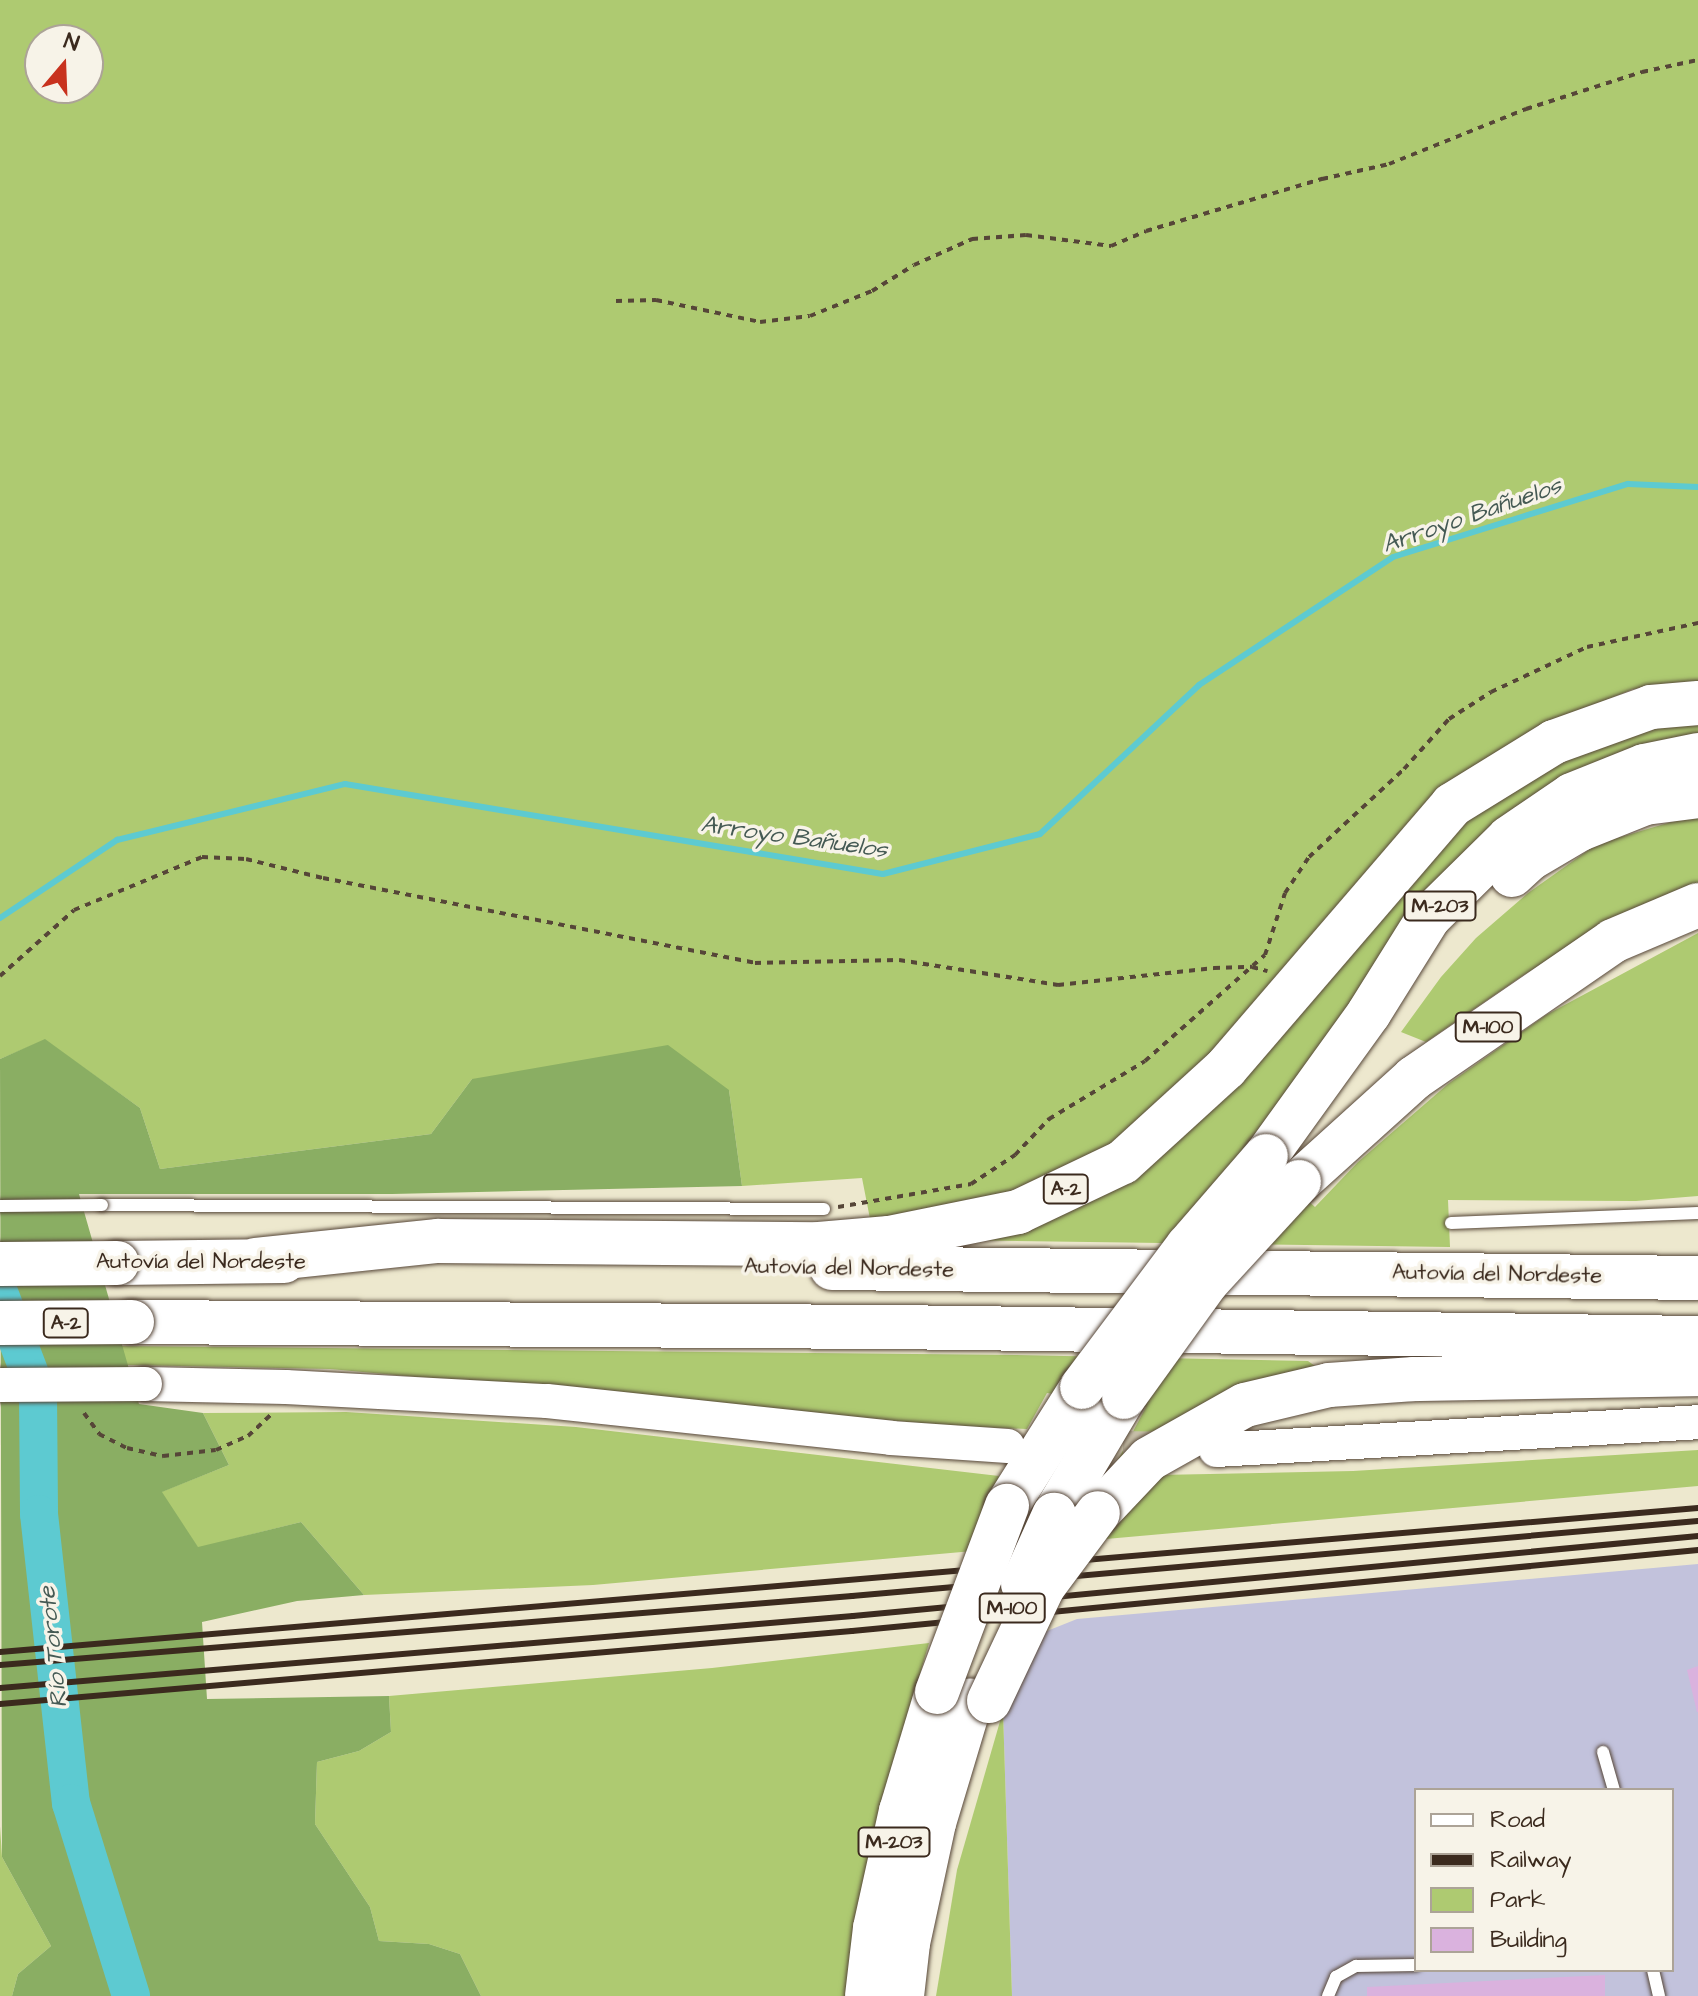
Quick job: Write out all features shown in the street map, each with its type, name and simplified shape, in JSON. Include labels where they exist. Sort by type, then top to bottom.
[{"type":"highway","name":"A-2","points":[[256,1260],[438,1241],[819,1244],[889,1238],[1018,1212],[1123,1162],[1226,1068],[1452,805],[1554,742],[1651,707],[1698,703]]},
{"type":"highway","name":"M-203","points":[[902,1996],[908,1943],[966,1698],[1007,1506],[1082,1387],[1188,1246],[1282,1169],[1369,1013],[1429,917],[1509,838],[1572,795],[1644,766],[1698,755]]},
{"type":"highway","points":[[1282,1169],[1447,935],[1529,859],[1580,829],[1645,803],[1698,796]]},
{"type":"highway","name":"M-100","points":[[966,1698],[1054,1515],[1124,1397],[1207,1282],[1282,1169],[1613,941],[1698,905]]},
{"type":"highway","name":"Autovía del Nordeste","points":[[0,1264],[256,1260],[1698,1278]]},
{"type":"highway","name":"A-2","points":[[0,1323],[890,1327],[1698,1338]]},
{"type":"highway","points":[[919,1996],[925,1948],[951,1824],[966,1698],[1098,1513],[1149,1459],[1245,1405],[1329,1385],[1414,1379],[1698,1374]]},
{"type":"highway","name":"M-203","points":[[867,1996],[875,1928],[901,1811],[966,1698]]},
{"type":"street","points":[[0,1385],[286,1387],[547,1401],[891,1438],[1008,1446]]},
{"type":"street","points":[[1216,1450],[1698,1422]]},
{"type":"lane","points":[[0,1206],[824,1209]]},
{"type":"lane","points":[[1451,1223],[1698,1213]]},
{"type":"lane","points":[[1603,1752],[1613,1788]]},
{"type":"lane","points":[[1328,1996],[1336,1977],[1356,1966],[1414,1965]]},
{"type":"lane","points":[[1653,1972],[1659,1996]]},
{"type":"path","points":[[616,301],[656,300],[760,322],[810,316],[872,291],[914,265],[972,239],[1026,235],[1111,246],[1146,231],[1322,179],[1389,164],[1526,109],[1642,72],[1698,60]]},
{"type":"path","points":[[824,1209],[971,1184],[1015,1155],[1049,1119],[1145,1061],[1265,955],[1285,893],[1309,857],[1404,769],[1449,719],[1491,692],[1587,647],[1698,623]]},
{"type":"path","points":[[0,976],[74,910],[202,857],[246,859],[632,942],[755,963],[899,960],[1058,985],[1214,968],[1252,967],[1301,981]]},
{"type":"shaded area","points":[[1698,1564],[1698,1996],[1012,1996],[1003,1711],[1042,1633],[1077,1619]]},
{"type":"green space","points":[[0,0],[1698,0],[1698,684],[1633,689],[1536,729],[1149,1126],[1033,1188],[872,1229],[862,1178],[742,1186],[729,1090],[472,1079],[431,1134],[160,1169],[140,1108],[45,1040],[0,1059]]},
{"type":"green space","points":[[1698,711],[1698,741],[1602,767],[1311,1069],[1246,1145],[1315,1207],[1358,1162],[1448,1084],[1546,1015],[1698,933],[1698,1196],[1636,1201],[1448,1200],[1450,1247],[950,1240],[1033,1218],[1508,780]]},
{"type":"green space","points":[[1698,814],[1698,883],[1615,920],[1522,976],[1426,1042],[1401,1032],[1441,977],[1476,938],[1528,893],[1597,844]]},
{"type":"green space","points":[[45,1039],[140,1108],[160,1169],[431,1134],[472,1079],[668,1045],[729,1090],[742,1186],[392,1194],[79,1194],[139,1404],[203,1413],[229,1465],[162,1492],[198,1547],[301,1522],[364,1595],[297,1601],[202,1622],[207,1699],[389,1696],[391,1732],[359,1751],[317,1762],[315,1824],[370,1907],[379,1941],[429,1944],[460,1954],[481,1996],[12,1996],[18,1974],[51,1946],[2,1857],[0,1059]]},
{"type":"green space","points":[[121,1346],[1308,1361],[1322,1371],[1112,1471],[1146,1407],[1047,1393],[1027,1429],[952,1426],[330,1369],[127,1365]]},
{"type":"green space","points":[[346,1412],[576,1427],[999,1476],[981,1525],[1118,1521],[1159,1475],[1353,1471],[1698,1450],[1698,1486],[593,1585],[364,1595],[301,1522],[198,1548],[161,1492],[229,1465],[203,1413]]},
{"type":"green space","points":[[929,1643],[908,1715],[847,1996],[481,1996],[460,1954],[429,1944],[379,1941],[370,1907],[315,1824],[317,1762],[359,1751],[391,1732],[389,1696],[712,1668]]},
{"type":"green space","points":[[1003,1711],[1012,1996],[936,1996],[957,1870]]},
{"type":"green space","points":[[0,1826],[2,1857],[51,1946],[18,1974],[12,1996],[0,1996]]},
{"type":"building","points":[[1698,1666],[1698,1712],[1697,1712],[1687,1670]]},
{"type":"building","points":[[1605,1975],[1605,1996],[1367,1996],[1367,1987]]},
{"type":"waterway","name":"Arroyo Bañuelos","points":[[0,918],[117,840],[345,784],[883,874],[1040,834],[1199,685],[1393,557],[1628,484],[1698,487]]},
{"type":"waterway","name":"Río Torote","points":[[0,1295],[38,1395],[39,1514],[71,1803],[131,1996]]},
{"type":"tunnel","points":[[1072,1447],[1175,1449]]},
{"type":"railway","points":[[0,1652],[1698,1508]]},
{"type":"railway","points":[[0,1665],[852,1596],[1698,1521]]},
{"type":"railway","points":[[0,1688],[853,1616],[1698,1536]]},
{"type":"railway","points":[[0,1704],[852,1631],[1698,1550]]}]
